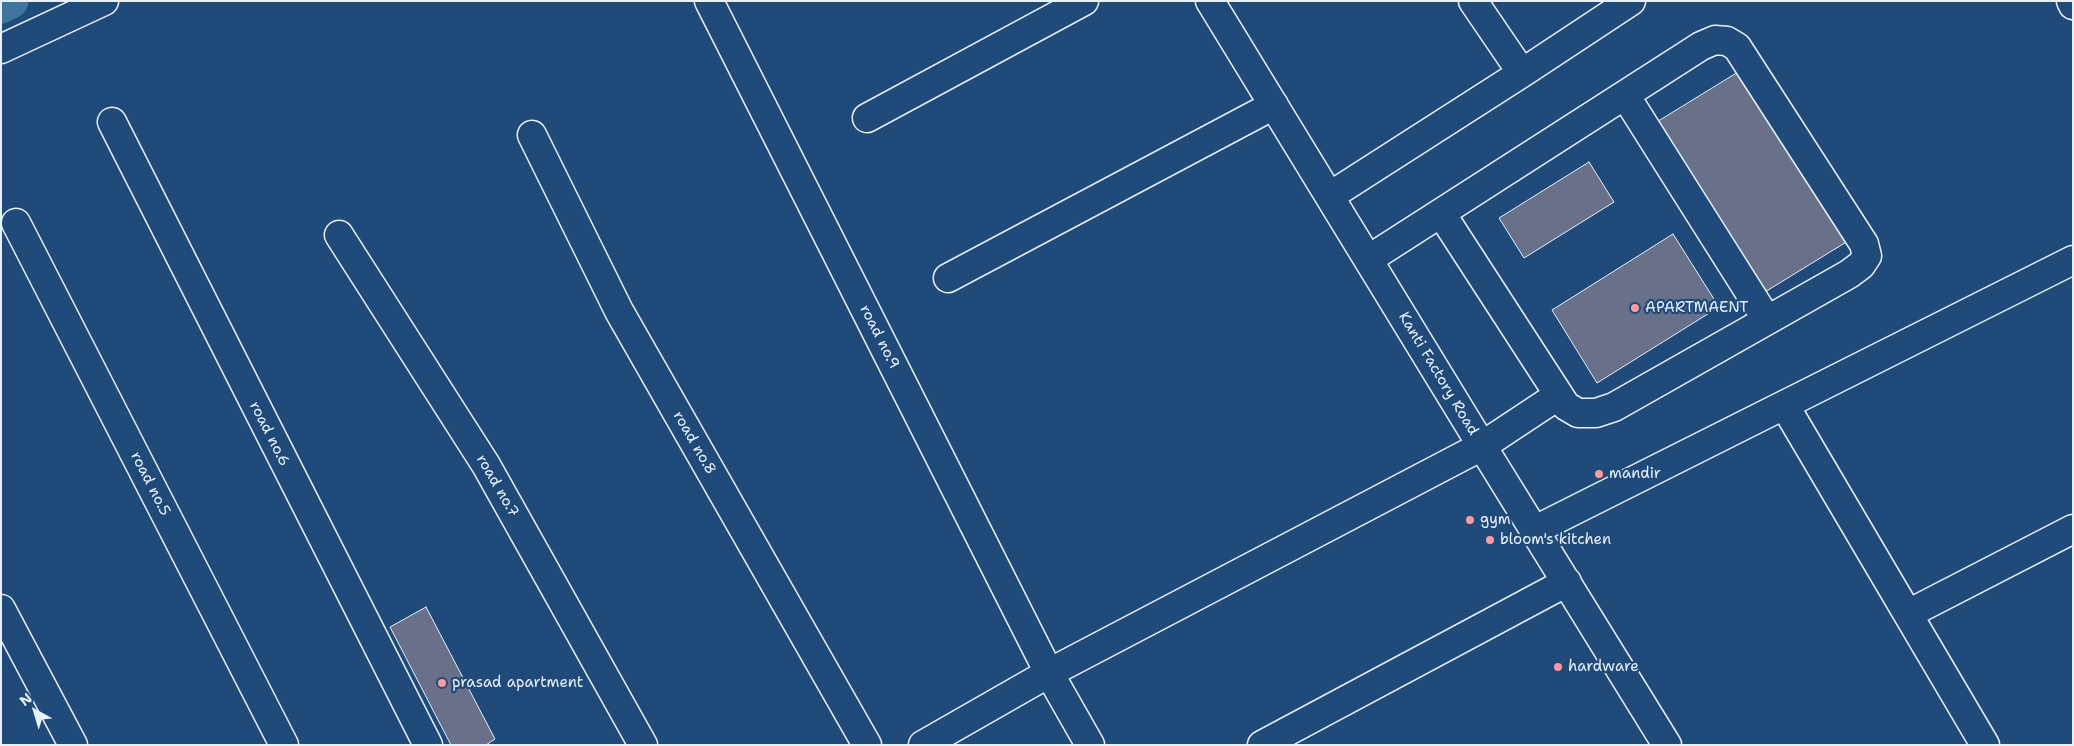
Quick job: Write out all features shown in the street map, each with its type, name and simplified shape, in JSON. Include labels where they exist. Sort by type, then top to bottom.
[{"type":"street","points":[[1,49],[104,1]]},
{"type":"street","name":"road no.9","points":[[709,1],[1048,673],[1090,745]]},
{"type":"street","points":[[867,118],[1084,1]]},
{"type":"street","name":"Kanti Factory Road","points":[[1210,1],[1667,745]]},
{"type":"street","points":[[1473,1],[1522,73]]},
{"type":"street","points":[[1330,196],[1631,1]]},
{"type":"street","points":[[2071,1],[2073,5]]},
{"type":"street","points":[[1369,259],[1701,46],[1715,40],[1727,41],[1737,47],[1864,244],[1867,256],[1861,265],[1849,274],[1614,407],[1596,413],[1578,413],[1566,406],[1441,213]]},
{"type":"street","points":[[1625,95],[1767,320]]},
{"type":"street","points":[[948,278],[1274,105]]},
{"type":"street","name":"road no.6","points":[[112,122],[428,745]]},
{"type":"street","name":"road no.8","points":[[532,135],[619,311],[867,745]]},
{"type":"street","name":"road no.5","points":[[16,223],[284,745]]},
{"type":"street","name":"road no.7","points":[[339,235],[486,465],[643,745]]},
{"type":"street","points":[[1536,530],[2073,260]]},
{"type":"street","points":[[923,745],[1048,673],[1482,446],[1559,395]]},
{"type":"street","points":[[1785,406],[1985,745]]},
{"type":"street","points":[[1908,614],[2069,538]]},
{"type":"street","points":[[1262,745],[1567,582]]},
{"type":"street","points":[[1,609],[73,745]]},
{"type":"building","points":[[1743,69],[1848,241],[1760,295],[1655,123]]},
{"type":"building","points":[[1589,162],[1614,202],[1524,258],[1499,218]]},
{"type":"building","name":"APARTMAENT","points":[[1673,234],[1719,307],[1597,383],[1552,310]]},
{"type":"building","name":"prasad apartment","points":[[426,607],[495,739],[486,745],[451,745],[390,627]]},
{"type":"waterway","points":[[1,6],[11,1]]},
{"type":"place","name":"APARTMAENT","points":[[1635,308]]},
{"type":"place","name":"mandir","points":[[1599,474]]},
{"type":"place","name":"gym","points":[[1470,520]]},
{"type":"place","name":"bloom's kitchen","points":[[1490,540]]},
{"type":"place","name":"hardware","points":[[1558,667]]},
{"type":"place","name":"prasad apartment","points":[[442,683]]}]
